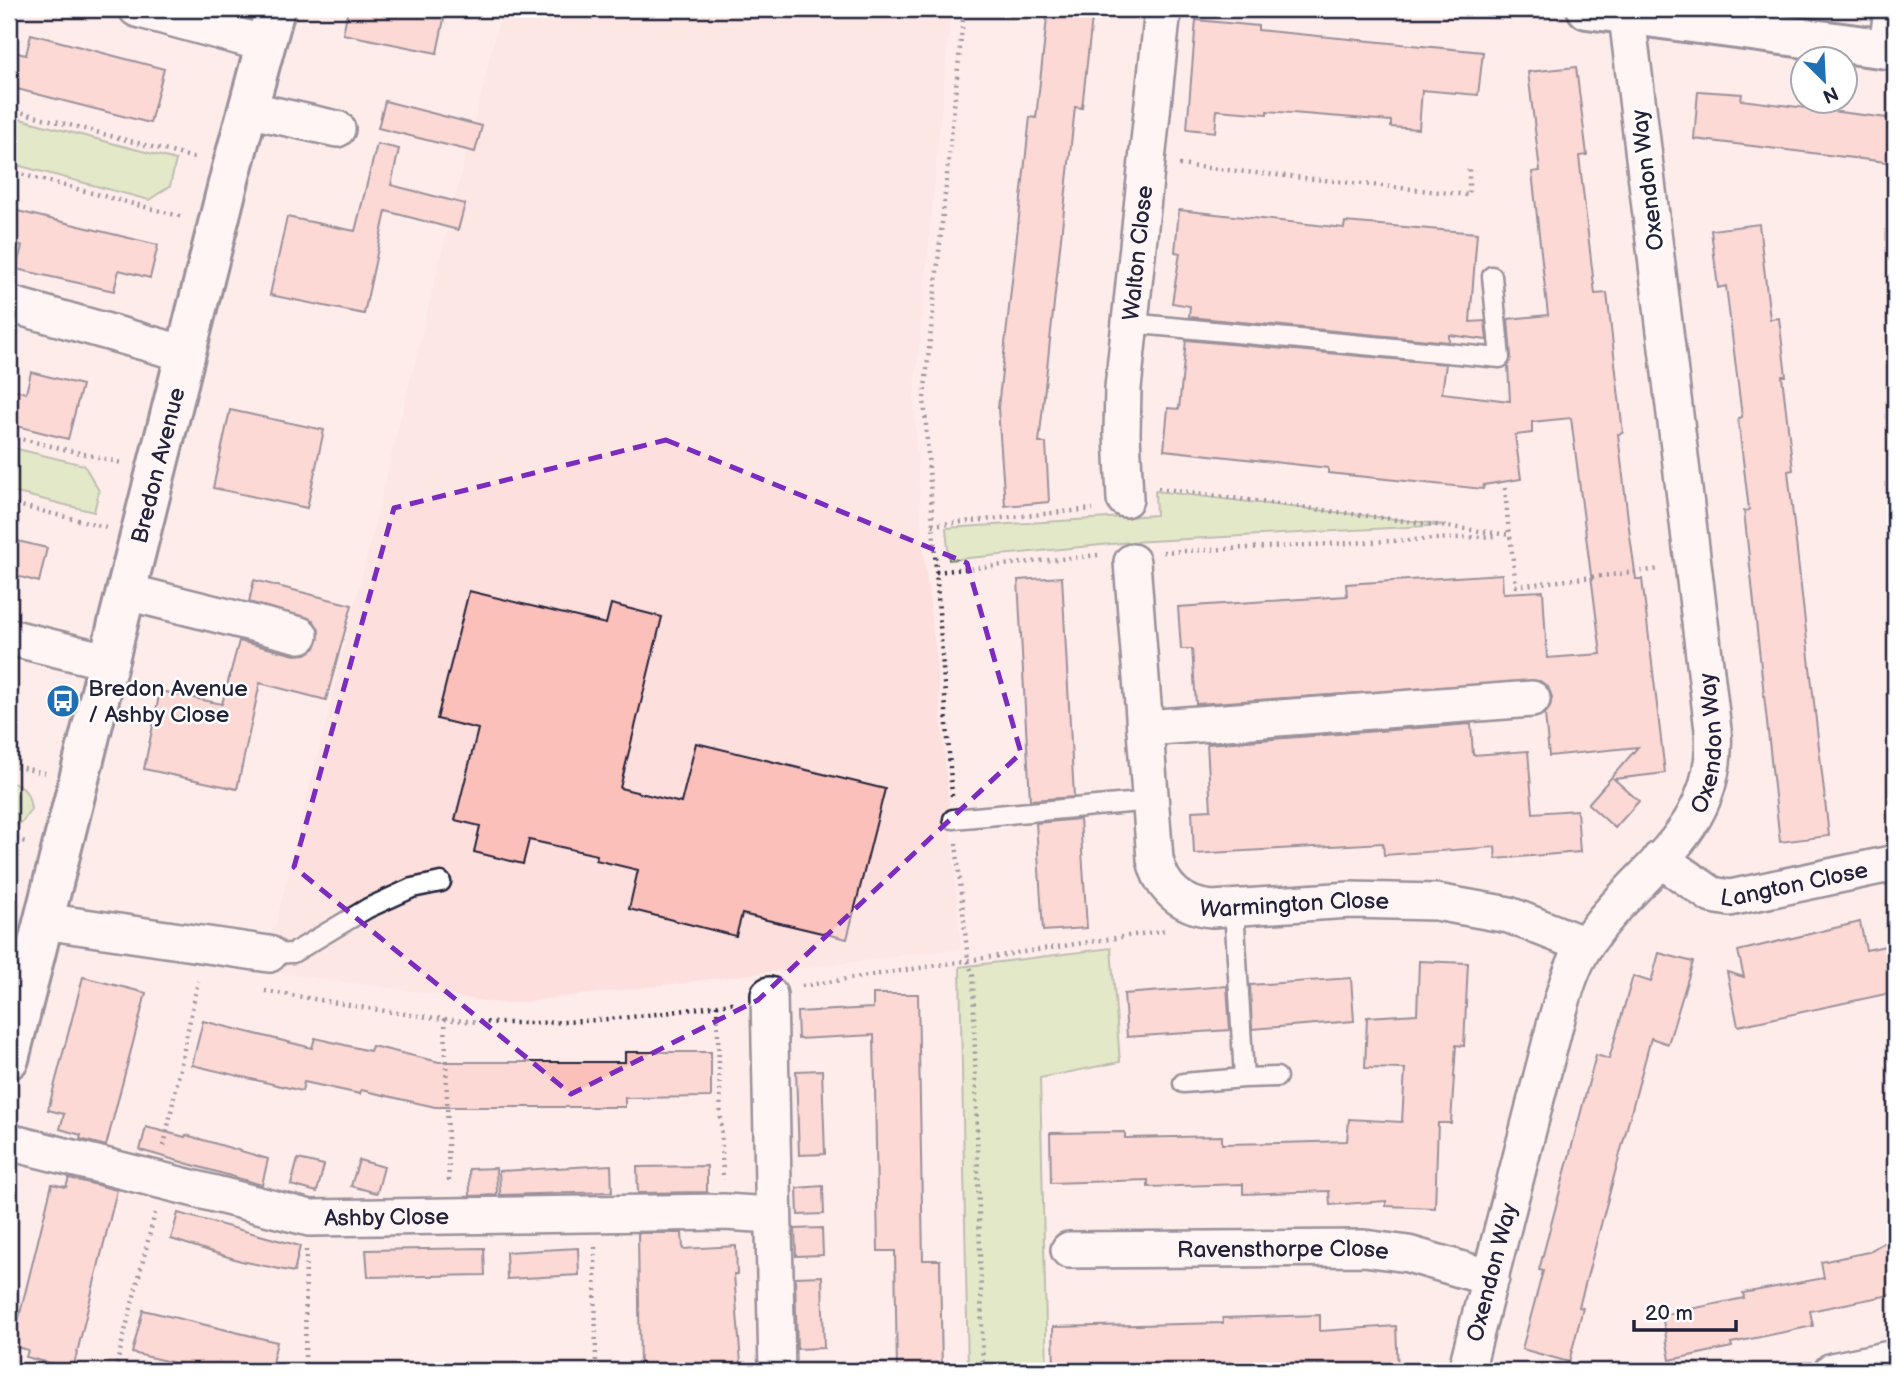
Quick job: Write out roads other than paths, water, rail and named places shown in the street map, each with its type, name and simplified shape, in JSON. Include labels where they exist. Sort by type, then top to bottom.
[{"type":"street","points":[[137,9],[271,27]]},
{"type":"street","name":"Walton Close","points":[[1123,498],[1122,412],[1129,323],[1163,9]]},
{"type":"street","points":[[1587,9],[1891,50],[1892,9]]},
{"type":"street","name":"Oxendon Way","points":[[1466,1371],[1569,979],[1585,945],[1695,818],[1713,767],[1713,730],[1627,16]]},
{"type":"street","name":"Bredon Avenue","points":[[9,1059],[19,974],[43,921],[247,109],[271,27]]},
{"type":"street","points":[[247,109],[337,129]]},
{"type":"street","points":[[9,304],[186,354]]},
{"type":"street","name":"Warmington Close","points":[[1132,556],[1155,859],[1169,890],[1192,905],[1234,908],[1350,900],[1448,903],[1509,915],[1585,945]]},
{"type":"street","points":[[127,592],[300,635]]},
{"type":"street","points":[[9,637],[110,662]]},
{"type":"street","points":[[1145,727],[1532,699]]},
{"type":"street","name":"Langton Close","points":[[1660,859],[1712,895],[1730,898],[1895,863]]},
{"type":"street","points":[[43,921],[269,954]]},
{"type":"street","points":[[769,995],[777,1371]]},
{"type":"street","name":"Ashby Close","points":[[9,1142],[310,1218],[724,1212],[773,1214]]},
{"type":"street","name":"Ravensthorpe Close","points":[[1069,1250],[1364,1248],[1408,1254],[1490,1278]]},
{"type":"street","points":[[1832,1371],[1895,1358]]},
{"type":"lane","points":[[1129,323],[1500,358],[1492,276]]},
{"type":"lane","points":[[953,819],[1151,802]]},
{"type":"lane","points":[[269,954],[293,953],[368,908],[412,888],[441,882]]},
{"type":"lane","points":[[1234,908],[1244,1078]]},
{"type":"lane","points":[[1183,1083],[1277,1077]]},
{"type":"place","name":"Bredon Avenue / Ashby Close","points":[[63,701]]}]
